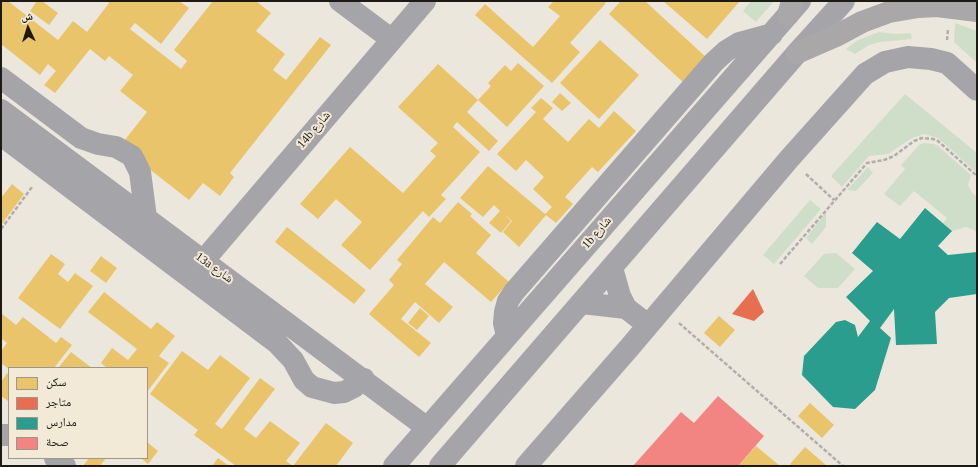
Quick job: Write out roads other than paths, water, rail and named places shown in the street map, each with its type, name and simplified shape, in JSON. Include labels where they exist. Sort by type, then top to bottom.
[{"type":"main road","points":[[797,53],[836,36],[862,22],[889,12],[918,7],[937,6],[977,11]]},
{"type":"street","points":[[340,1],[391,39]]},
{"type":"street","name":"14b شارع","points":[[204,260],[425,1]]},
{"type":"street","points":[[440,466],[797,53],[844,1]]},
{"type":"street","name":"1b شارع","points":[[394,466],[426,427],[772,34],[793,6]]},
{"type":"street","points":[[526,466],[789,159],[865,74],[885,62],[908,57],[931,59],[947,64],[977,90]]},
{"type":"street","points":[[1,78],[80,138],[98,144],[116,146],[125,150],[132,156],[140,172],[146,218]]},
{"type":"street","name":"13a شارع","points":[[1,110],[364,378],[426,427]]},
{"type":"street","points":[[1,135],[278,343],[293,360],[304,380],[312,387],[334,393],[344,392],[354,387],[364,378]]},
{"type":"street","points":[[612,268],[620,296],[626,308],[648,325]]},
{"type":"street","points":[[582,302],[626,308]]},
{"type":"street","points":[[56,459],[65,466]]}]
